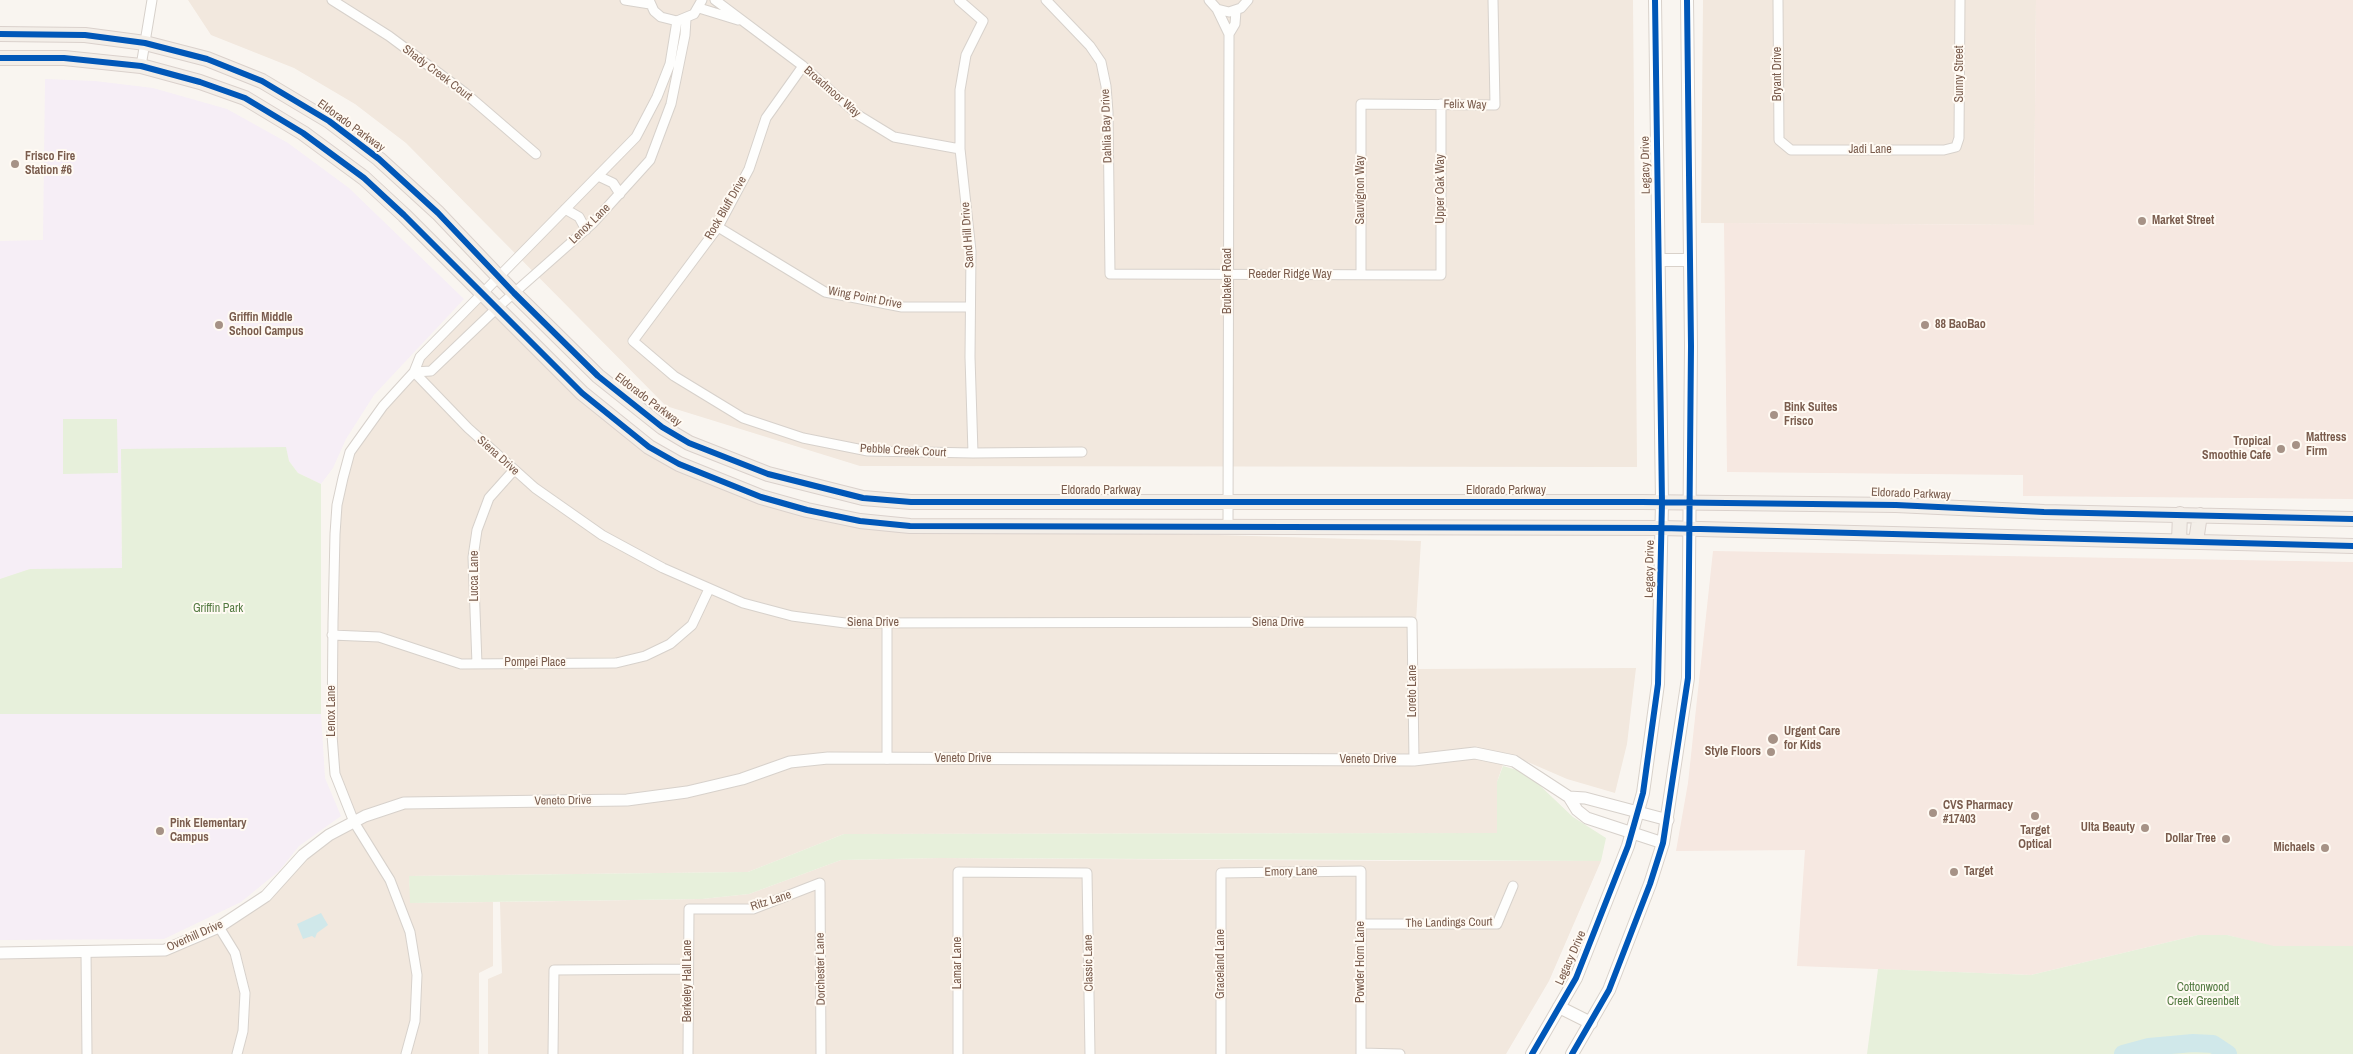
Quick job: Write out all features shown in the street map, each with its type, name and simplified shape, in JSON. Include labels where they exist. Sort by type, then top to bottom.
[{"type":"main road","name":"Legacy Drive","points":[[1532,1054],[1576,978],[1631,834],[1642,793],[1658,684],[1662,502],[1655,0]]},
{"type":"main road","points":[[1572,1054],[1609,990],[1650,884],[1663,843],[1688,678],[1690,260],[1686,0]]},
{"type":"main road","name":"Eldorado Parkway","points":[[4,34],[85,35],[145,43],[207,59],[262,81],[329,122],[379,159],[438,213],[498,277],[598,376],[662,427],[689,443],[768,474],[863,498],[911,502],[1690,502],[1896,505],[2044,512],[2353,519]]},
{"type":"main road","points":[[4,34],[4,58],[64,58],[141,66],[200,82],[245,98],[303,133],[370,184],[404,215],[582,393],[649,447],[679,464],[761,497],[807,510],[860,521],[910,526],[1689,528],[2353,546]]},
{"type":"main road","points":[[1659,260],[1690,260]]},
{"type":"main road","points":[[2179,540],[2180,514]]},
{"type":"main road","points":[[2196,541],[2200,515]]},
{"type":"main road","points":[[1559,1007],[1591,1023]]},
{"type":"street","points":[[141,66],[152,0]]},
{"type":"street","name":"Shady Creek Court","points":[[332,0],[389,36],[536,154]]},
{"type":"street","points":[[625,0],[650,2],[661,17],[681,20],[701,4]]},
{"type":"street","name":"Broadmoor Way","points":[[715,0],[803,66],[858,115],[894,137],[960,149]]},
{"type":"street","name":"Sand Hill Drive","points":[[959,0],[983,21],[966,55],[960,90],[960,149],[971,251],[970,307],[973,454]]},
{"type":"street","name":"Dahlia Bay Drive","points":[[1046,0],[1090,46],[1101,62],[1108,112],[1110,274]]},
{"type":"street","name":"Brubaker Road","points":[[1209,0],[1217,9],[1229,34],[1228,527]]},
{"type":"street","points":[[1217,9],[1236,11],[1248,0]]},
{"type":"street","name":"Felix Way","points":[[1361,104],[1495,105],[1493,0]]},
{"type":"street","name":"Bryant Drive","points":[[1778,0],[1779,140],[1784,146]]},
{"type":"street","name":"Sunny Street","points":[[1956,147],[1959,138],[1960,0]]},
{"type":"street","name":"Broadmoor Way","points":[[701,4],[743,21]]},
{"type":"street","name":"Brubaker Road","points":[[1229,34],[1235,24],[1236,11]]},
{"type":"street","name":"Lenox Lane","points":[[406,1054],[415,1020],[417,975],[410,932],[390,880],[354,822],[335,774],[332,735],[332,635],[337,505],[350,452],[383,406],[414,372],[420,357],[636,137],[657,97],[670,64],[681,20]]},
{"type":"street","name":"Lenox Lane","points":[[414,372],[432,371],[497,308],[586,230],[650,160],[671,104],[685,35],[681,20]]},
{"type":"street","name":"Rock Bluff Drive","points":[[633,341],[718,227],[749,169],[766,118],[803,66]]},
{"type":"street","name":"Sauvignon Way","points":[[1361,104],[1361,275]]},
{"type":"street","name":"Upper Oak Way","points":[[1441,104],[1441,275]]},
{"type":"street","name":"Jadi Lane","points":[[1784,146],[1797,150],[1944,150],[1956,147]]},
{"type":"street","points":[[598,176],[613,183],[620,194]]},
{"type":"street","points":[[565,209],[579,216],[586,230]]},
{"type":"street","name":"Wing Point Drive","points":[[718,227],[825,292],[902,307],[970,307]]},
{"type":"street","name":"Reeder Ridge Way","points":[[1110,274],[1441,275]]},
{"type":"street","name":"Pebble Creek Court","points":[[633,341],[674,376],[743,418],[804,438],[868,451],[973,454],[1082,452]]},
{"type":"street","name":"Siena Drive","points":[[414,372],[468,428],[514,470],[535,488],[602,535],[663,568],[743,603],[792,616],[845,624],[1412,622]]},
{"type":"street","name":"Lucca Lane","points":[[476,664],[473,557],[477,530],[489,498],[514,470]]},
{"type":"street","name":"Pompei Place","points":[[332,635],[379,637],[444,660],[461,664],[616,662],[645,656],[670,644],[692,625],[709,588]]},
{"type":"street","name":"Loreto Lane","points":[[1412,622],[1414,760]]},
{"type":"street","points":[[887,623],[887,759]]},
{"type":"street","name":"Veneto Drive","points":[[354,822],[365,816],[404,803],[627,800],[696,790],[742,779],[790,762],[828,758],[1414,760],[1475,753],[1514,761],[1569,797],[1577,810],[1587,818],[1663,843]]},
{"type":"street","name":"Veneto Drive","points":[[1569,797],[1585,798],[1668,820]]},
{"type":"street","name":"Overhill Drive","points":[[0,952],[165,950],[219,927],[266,896],[303,855],[329,835],[354,822]]},
{"type":"street","name":"Emory Lane","points":[[1221,873],[1361,871]]},
{"type":"street","name":"Powder Horn Lane","points":[[1361,871],[1361,1054]]},
{"type":"street","name":"Lamar Lane","points":[[958,1054],[958,872],[1087,873]]},
{"type":"street","name":"Classic Lane","points":[[1087,873],[1090,1054]]},
{"type":"street","name":"Graceland Lane","points":[[1221,873],[1221,1054]]},
{"type":"street","name":"Ritz Lane","points":[[689,909],[753,910],[820,883]]},
{"type":"street","name":"Dorchester Lane","points":[[820,883],[821,1054]]},
{"type":"street","name":"The Landings Court","points":[[1361,924],[1497,924],[1513,886]]},
{"type":"street","name":"Berkeley Hall Lane","points":[[688,1054],[687,969],[689,909]]},
{"type":"street","points":[[219,927],[235,953],[245,993],[243,1031],[237,1054]]},
{"type":"street","points":[[86,951],[87,1054]]},
{"type":"street","points":[[553,1054],[554,970],[687,969]]},
{"type":"street","points":[[1361,1054],[1400,1054]]},
{"type":"shaded area","points":[[188,0],[1633,0],[1637,467],[860,466],[666,406],[406,143],[355,104],[294,68],[211,35]]},
{"type":"shaded area","points":[[1703,0],[2036,0],[2034,225],[1701,223]]},
{"type":"shaded area","points":[[2036,0],[2353,0],[2353,499],[2023,496],[2023,475],[1727,472],[1724,223],[2034,225]]},
{"type":"shaded area","name":"Griffin Middle School Campus","points":[[45,79],[95,81],[153,88],[227,109],[288,143],[349,188],[464,299],[374,395],[346,439],[333,468],[321,484],[298,473],[289,461],[121,449],[122,569],[30,569],[0,579],[0,241],[43,240]]},
{"type":"shaded area","points":[[482,294],[582,393],[679,464],[761,497],[910,526],[1421,541],[1413,669],[1636,668],[1627,744],[1615,793],[1567,779],[1507,753],[1497,782],[1498,833],[844,834],[748,872],[409,876],[411,903],[493,902],[493,966],[479,973],[479,1054],[0,1054],[0,953],[165,950],[266,896],[303,855],[354,822],[335,774],[337,505],[350,452],[420,357]]},
{"type":"shaded area","points":[[1713,551],[2353,562],[2353,946],[2274,947],[2227,935],[2198,935],[2031,975],[1797,966],[1805,850],[1676,851],[1688,783]]},
{"type":"shaded area","name":"Pink Elementary Campus","points":[[0,714],[321,714],[325,778],[341,816],[299,846],[279,871],[241,902],[164,939],[0,940]]},
{"type":"shaded area","points":[[940,858],[1601,861],[1549,981],[1506,1054],[488,1054],[488,979],[502,973],[500,902],[702,899],[749,894],[841,860]]},
{"type":"green space","points":[[63,419],[117,419],[118,473],[63,474]]},
{"type":"green space","name":"Griffin Park","points":[[286,447],[289,461],[298,473],[321,484],[321,714],[0,714],[0,579],[30,569],[122,568],[121,449]]},
{"type":"green space","points":[[1503,766],[1517,770],[1533,779],[1573,817],[1606,838],[1601,861],[940,858],[841,860],[749,894],[702,899],[410,903],[409,876],[748,872],[844,834],[1497,833],[1497,782]]},
{"type":"green space","name":"Cottonwood Creek Greenbelt","points":[[2198,935],[2227,935],[2274,946],[2353,946],[2353,1054],[1867,1054],[1878,969],[2031,975]]},
{"type":"water","points":[[321,913],[328,925],[317,933],[315,938],[312,936],[303,939],[297,924]]},
{"type":"waterway","points":[[2123,1054],[2149,1047],[2193,1043],[2213,1044],[2228,1054]]},
{"type":"cycle path","points":[[1532,1054],[1576,978],[1628,846],[1643,793],[1658,684],[1662,502],[1655,0]]},
{"type":"cycle path","points":[[1572,1054],[1609,990],[1650,884],[1663,843],[1688,678],[1691,346],[1687,0]]},
{"type":"cycle path","points":[[0,34],[85,35],[145,43],[207,59],[262,81],[329,121],[379,159],[438,213],[514,293],[598,376],[662,427],[689,443],[768,474],[863,498],[911,502],[1642,502],[1896,505],[2044,512],[2353,519]]},
{"type":"cycle path","points":[[0,58],[64,58],[141,66],[200,82],[245,98],[303,133],[364,178],[404,215],[582,393],[649,447],[679,464],[761,497],[807,510],[860,521],[910,526],[1662,528],[2353,546]]},
{"type":"place","name":"Frisco Fire Station #6","points":[[15,164]]},
{"type":"place","name":"Market Street","points":[[2142,221]]},
{"type":"place","name":"Griffin Middle School Campus","points":[[219,325]]},
{"type":"place","name":"88 BaoBao","points":[[1925,325]]},
{"type":"place","name":"Bink Suites Frisco","points":[[1774,415]]},
{"type":"place","name":"Mattress Firm","points":[[2296,445]]},
{"type":"place","name":"Tropical Smoothie Cafe","points":[[2281,449]]},
{"type":"place","name":"Urgent Care for Kids","points":[[1773,739]]},
{"type":"place","name":"Style Floors","points":[[1771,752]]},
{"type":"place","name":"CVS Pharmacy #17403","points":[[1933,813]]},
{"type":"place","name":"Target Optical","points":[[2035,816]]},
{"type":"place","name":"Ulta Beauty","points":[[2145,828]]},
{"type":"place","name":"Pink Elementary Campus","points":[[160,831]]},
{"type":"place","name":"Dollar Tree","points":[[2226,839]]},
{"type":"place","name":"Michaels","points":[[2325,848]]},
{"type":"place","name":"Target","points":[[1954,872]]}]
